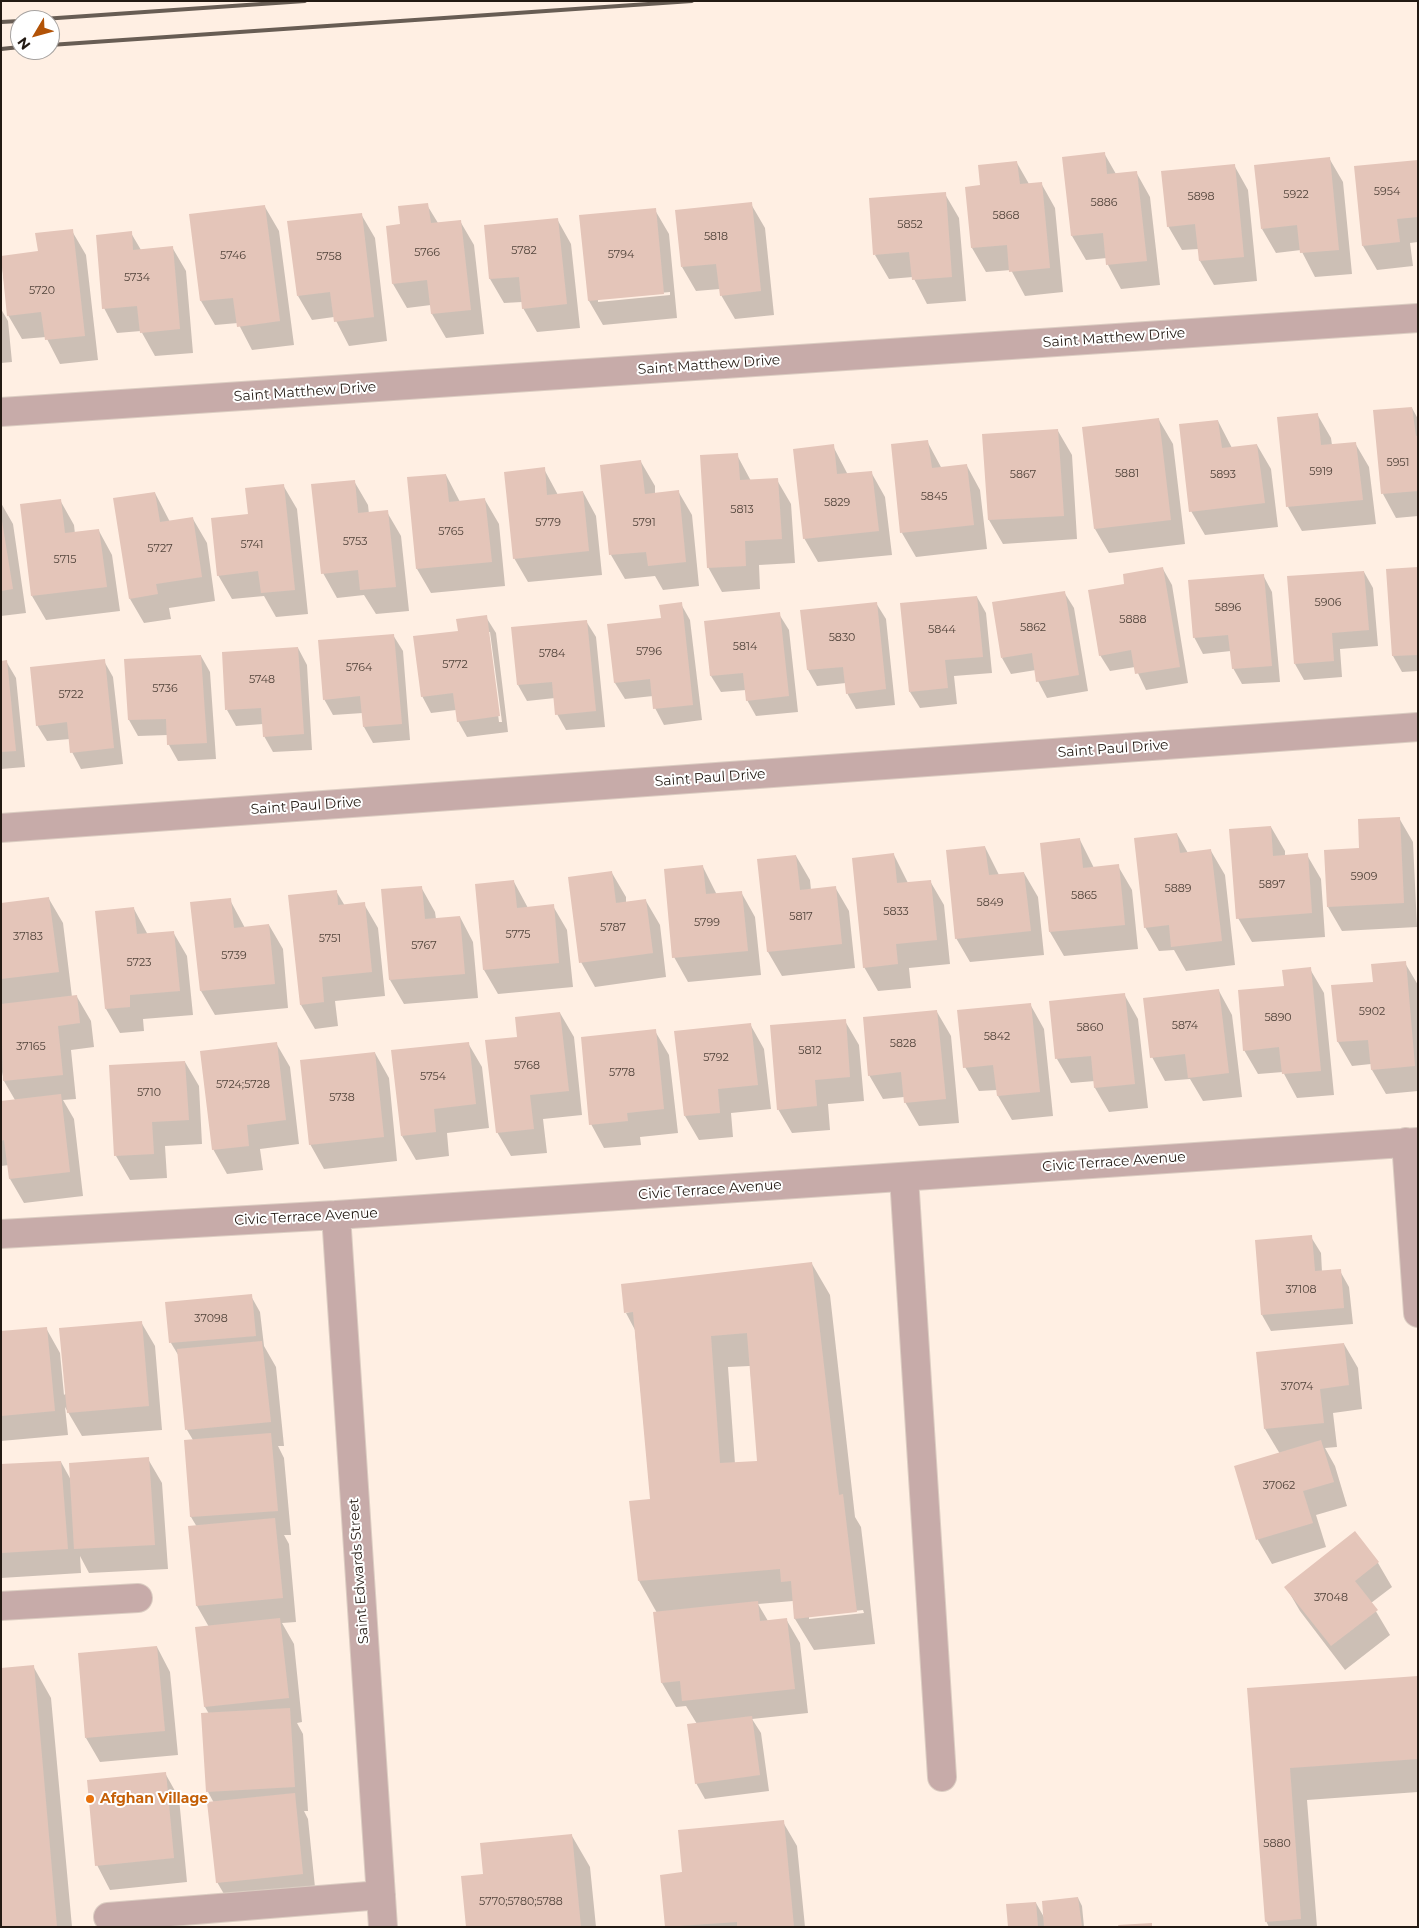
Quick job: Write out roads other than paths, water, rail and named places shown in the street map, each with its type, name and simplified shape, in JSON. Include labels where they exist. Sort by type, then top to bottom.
[{"type":"street","name":"Saint Matthew Drive","points":[[1,412],[1418,318]]},
{"type":"street","name":"Saint Paul Drive","points":[[1,828],[1418,727]]},
{"type":"street","name":"Civic Terrace Avenue","points":[[1,1234],[336,1215],[1412,1142]]},
{"type":"street","points":[[1412,1142],[1418,1313]]},
{"type":"street","points":[[904,1177],[942,1777]]},
{"type":"street","name":"Saint Edwards Street","points":[[336,1215],[383,1927]]},
{"type":"street","points":[[1,1606],[138,1598]]},
{"type":"street","points":[[108,1917],[380,1895]]},
{"type":"railway","points":[[60,18],[305,1]]},
{"type":"railway","points":[[60,44],[692,1]]},
{"type":"railway","points":[[1,22],[10,22]]},
{"type":"railway","points":[[1,49],[10,48]]},
{"type":"place","name":"Afghan Village","points":[[90,1799]]}]
